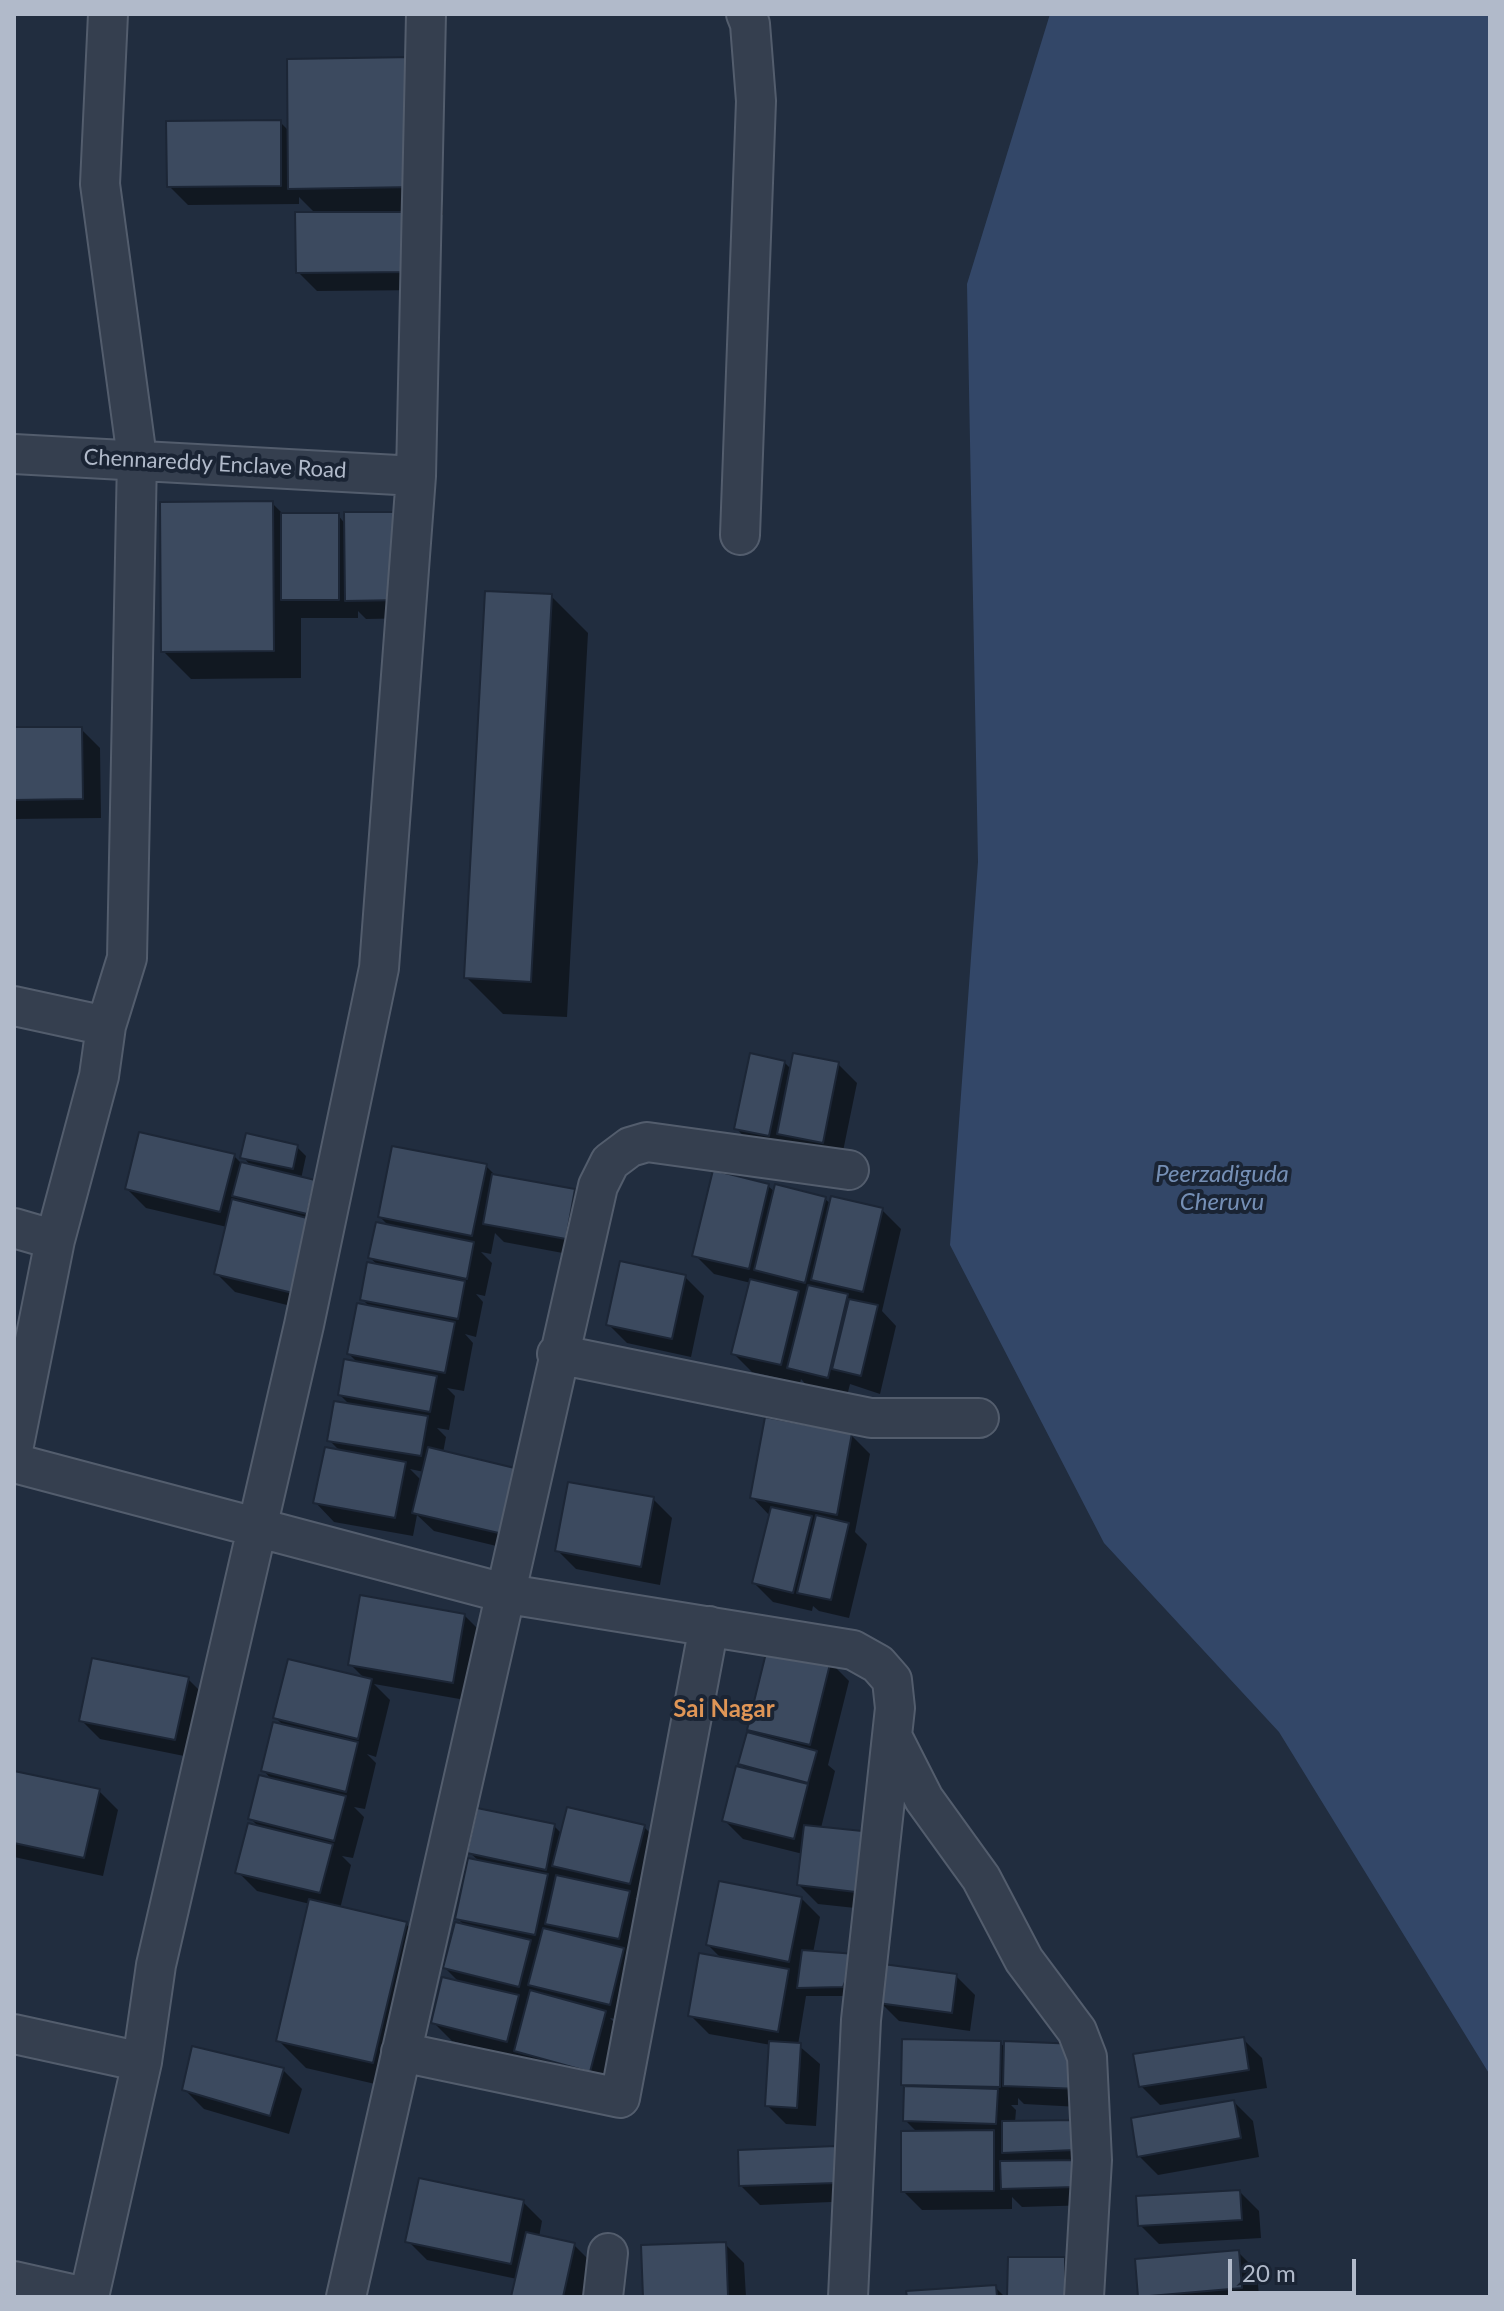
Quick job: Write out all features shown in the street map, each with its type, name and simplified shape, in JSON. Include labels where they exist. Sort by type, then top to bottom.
[{"type":"street","points":[[14,1445],[55,1240],[99,1076],[106,1026],[127,958],[137,458],[100,184],[108,14]]},
{"type":"street","points":[[14,2281],[87,2297],[142,2062],[156,1965],[258,1529],[379,968],[416,476],[426,14]]},
{"type":"street","points":[[740,535],[756,101],[750,24],[746,14]]},
{"type":"street","name":"Chennareddy Enclave Road","points":[[14,454],[137,458],[416,476]]},
{"type":"street","points":[[14,1006],[106,1026]]},
{"type":"street","points":[[346,2297],[508,1594],[557,1354],[598,1186],[610,1162],[630,1147],[647,1142],[849,1170]]},
{"type":"street","points":[[14,1228],[55,1240]]},
{"type":"street","points":[[557,1354],[871,1418],[979,1418]]},
{"type":"street","points":[[14,1463],[508,1594],[853,1650],[878,1664],[892,1680],[892,1736],[861,2020],[848,2297]]},
{"type":"street","points":[[401,2052],[620,2098],[709,1626]]},
{"type":"street","points":[[892,1736],[924,1799],[981,1878],[1024,1960],[1077,2031],[1087,2057],[1092,2160],[1084,2297]]},
{"type":"street","points":[[14,2034],[142,2062]]},
{"type":"street","points":[[603,2297],[608,2253]]},
{"type":"water","name":"Peerzadiguda Cheruvu","points":[[1050,14],[1490,14],[1490,2075],[1279,1732],[1104,1543],[950,1245],[978,862],[967,284]]},
{"type":"building","points":[[414,57],[416,187],[288,189],[287,59]]},
{"type":"building","points":[[281,120],[281,186],[167,187],[166,121]]},
{"type":"building","points":[[295,212],[411,212],[411,272],[296,273]]},
{"type":"building","points":[[273,501],[274,651],[161,652],[160,502]]},
{"type":"building","points":[[344,512],[401,512],[402,600],[345,601]]},
{"type":"building","points":[[281,513],[339,513],[339,600],[281,600]]},
{"type":"building","points":[[485,591],[552,594],[531,982],[464,978]]},
{"type":"building","points":[[14,727],[82,727],[83,799],[14,800]]},
{"type":"building","points":[[750,1053],[785,1061],[769,1136],[734,1129]]},
{"type":"building","points":[[793,1053],[839,1062],[823,1143],[777,1134]]},
{"type":"building","points":[[139,1132],[235,1154],[220,1212],[125,1189]]},
{"type":"building","points":[[246,1133],[298,1145],[293,1169],[240,1158]]},
{"type":"building","points":[[392,1146],[487,1164],[472,1236],[378,1217]]},
{"type":"building","points":[[241,1162],[315,1180],[307,1214],[232,1196]]},
{"type":"building","points":[[713,1170],[769,1184],[749,1269],[692,1256]]},
{"type":"building","points":[[492,1174],[575,1189],[566,1239],[483,1224]]},
{"type":"building","points":[[775,1184],[826,1197],[805,1283],[754,1270]]},
{"type":"building","points":[[831,1196],[883,1208],[863,1292],[811,1280]]},
{"type":"building","points":[[232,1199],[315,1220],[297,1294],[214,1274]]},
{"type":"building","points":[[376,1222],[474,1242],[467,1279],[368,1258]]},
{"type":"building","points":[[620,1261],[686,1275],[672,1339],[606,1325]]},
{"type":"building","points":[[367,1262],[465,1281],[458,1319],[360,1300]]},
{"type":"building","points":[[750,1279],[799,1291],[781,1365],[731,1354]]},
{"type":"building","points":[[808,1285],[848,1294],[828,1378],[787,1368]]},
{"type":"building","points":[[849,1299],[878,1305],[861,1376],[832,1369]]},
{"type":"building","points":[[357,1303],[455,1322],[445,1373],[347,1354]]},
{"type":"building","points":[[344,1359],[437,1376],[430,1412],[338,1395]]},
{"type":"building","points":[[334,1401],[428,1416],[421,1456],[327,1441]]},
{"type":"building","points":[[765,1417],[852,1433],[837,1515],[750,1498]]},
{"type":"building","points":[[325,1447],[406,1462],[395,1518],[313,1503]]},
{"type":"building","points":[[428,1447],[531,1472],[516,1537],[412,1513]]},
{"type":"building","points":[[568,1482],[654,1497],[641,1567],[555,1551]]},
{"type":"building","points":[[771,1507],[812,1516],[793,1593],[752,1583]]},
{"type":"building","points":[[816,1515],[849,1523],[831,1600],[797,1593]]},
{"type":"building","points":[[360,1595],[465,1614],[453,1683],[348,1665]]},
{"type":"building","points":[[768,1645],[831,1660],[810,1745],[747,1730]]},
{"type":"building","points":[[92,1658],[189,1677],[175,1740],[79,1721]]},
{"type":"building","points":[[288,1659],[372,1679],[358,1739],[273,1718]]},
{"type":"building","points":[[273,1722],[358,1742],[346,1792],[261,1771]]},
{"type":"building","points":[[747,1732],[817,1751],[808,1783],[738,1764]]},
{"type":"building","points":[[736,1766],[808,1784],[794,1839],[722,1821]]},
{"type":"building","points":[[14,1771],[100,1789],[84,1858],[14,1843]]},
{"type":"building","points":[[259,1775],[346,1796],[334,1841],[248,1819]]},
{"type":"building","points":[[567,1807],[645,1825],[630,1884],[552,1866]]},
{"type":"building","points":[[477,1808],[555,1824],[546,1870],[467,1853]]},
{"type":"building","points":[[248,1823],[333,1844],[320,1893],[235,1873]]},
{"type":"building","points":[[804,1825],[872,1832],[864,1893],[797,1885]]},
{"type":"building","points":[[468,1858],[548,1874],[535,1935],[455,1919]]},
{"type":"building","points":[[556,1875],[630,1891],[619,1939],[545,1924]]},
{"type":"building","points":[[719,1881],[802,1897],[789,1962],[706,1945]]},
{"type":"building","points":[[309,1899],[407,1922],[373,2063],[276,2041]]},
{"type":"building","points":[[455,1922],[531,1940],[519,1987],[443,1968]]},
{"type":"building","points":[[543,1928],[624,1948],[610,2005],[528,1985]]},
{"type":"building","points":[[802,1950],[856,1954],[843,1987],[797,1988]]},
{"type":"building","points":[[699,1953],[789,1969],[778,2032],[688,2016]]},
{"type":"building","points":[[883,1964],[957,1974],[952,2013],[878,2003]]},
{"type":"building","points":[[442,1977],[519,1995],[507,2042],[431,2023]]},
{"type":"building","points":[[530,1990],[606,2011],[590,2072],[514,2051]]},
{"type":"building","points":[[1244,2037],[1249,2070],[1139,2087],[1133,2054]]},
{"type":"building","points":[[902,2039],[1001,2041],[1000,2087],[901,2085]]},
{"type":"building","points":[[769,2041],[801,2043],[797,2108],[765,2106]]},
{"type":"building","points":[[1004,2041],[1078,2044],[1080,2089],[1003,2086]]},
{"type":"building","points":[[192,2046],[284,2068],[270,2116],[182,2090]]},
{"type":"building","points":[[904,2086],[998,2089],[996,2124],[903,2121]]},
{"type":"building","points":[[1234,2100],[1241,2138],[1137,2157],[1131,2118]]},
{"type":"building","points":[[1077,2120],[1075,2150],[1002,2153],[1002,2121]]},
{"type":"building","points":[[994,2130],[994,2191],[901,2192],[901,2131]]},
{"type":"building","points":[[836,2146],[837,2183],[739,2186],[738,2150]]},
{"type":"building","points":[[1079,2160],[1076,2187],[1001,2189],[1000,2161]]},
{"type":"building","points":[[419,2178],[524,2200],[511,2264],[405,2242]]},
{"type":"building","points":[[1240,2190],[1242,2220],[1138,2226],[1136,2196]]},
{"type":"building","points":[[526,2232],[575,2243],[563,2297],[511,2297]]},
{"type":"building","points":[[726,2242],[728,2296],[643,2297],[641,2245]]},
{"type":"building","points":[[1239,2250],[1242,2288],[1138,2297],[1135,2259]]},
{"type":"building","points":[[1008,2257],[1065,2257],[1065,2297],[1007,2297]]},
{"type":"building","points":[[996,2285],[997,2297],[907,2297],[906,2291]]},
{"type":"district","name":"Sai Nagar","points":[[724,1709]]}]
